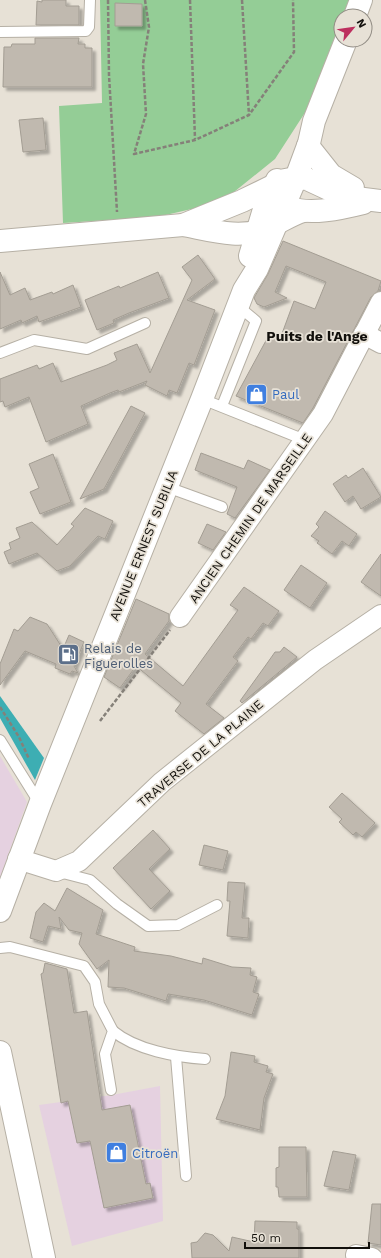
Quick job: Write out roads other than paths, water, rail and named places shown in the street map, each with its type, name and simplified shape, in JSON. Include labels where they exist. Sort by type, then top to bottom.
[{"type":"main road","points":[[282,211],[274,185],[300,139],[314,121],[343,48]]},
{"type":"main road","name":"AVENUE ERNEST SUBILIA","points":[[242,289],[257,269],[282,211],[308,146],[314,121]]},
{"type":"main road","points":[[308,146],[331,175],[378,201]]},
{"type":"main road","points":[[0,241],[119,232],[183,225],[242,201],[274,185],[296,178],[307,179],[337,193],[356,198],[378,201]]},
{"type":"main road","points":[[242,201],[255,200],[282,211],[342,208],[378,201]]},
{"type":"main road","points":[[183,225],[239,234],[256,232],[282,211]]},
{"type":"main road","points":[[206,229],[229,245],[237,255],[242,289]]},
{"type":"main road","name":"AVENUE ERNEST SUBILIA","points":[[0,911],[18,859],[202,399],[242,289],[256,232]]},
{"type":"main road","points":[[0,1052],[44,1258]]},
{"type":"street","name":"ANCIEN CHEMIN DE MARSEILLE","points":[[180,617],[305,440],[373,339],[381,302]]},
{"type":"street","name":"TRAVERSE DE LA PLAINE","points":[[56,871],[79,861],[162,782],[315,660],[381,615]]},
{"type":"street","points":[[18,859],[56,871]]},
{"type":"lane","points":[[0,32],[86,31],[89,27],[90,0]]},
{"type":"lane","points":[[222,406],[256,322],[242,289]]},
{"type":"lane","points":[[0,353],[34,340],[86,349],[145,323]]},
{"type":"lane","points":[[202,399],[305,440]]},
{"type":"lane","points":[[167,486],[222,506]]},
{"type":"lane","points":[[0,740],[40,804]]},
{"type":"lane","points":[[56,871],[90,880],[117,904],[148,926],[178,925],[217,905]]},
{"type":"lane","points":[[0,948],[10,947],[84,966],[95,982],[99,1004],[113,1031],[123,1039],[176,1057],[205,1058]]},
{"type":"lane","points":[[111,1090],[105,1054],[113,1031]]},
{"type":"lane","points":[[176,1057],[186,1176]]},
{"type":"water","points":[[0,696],[44,758],[35,780],[0,718]]},
{"type":"place","name":"Paul","points":[[256,394]]},
{"type":"place","name":"Relais de Figuerolles","points":[[69,655]]},
{"type":"place","name":"Citroën","points":[[116,1153]]},
{"type":"district","name":"Puits de l'Ange","points":[[317,336]]}]
